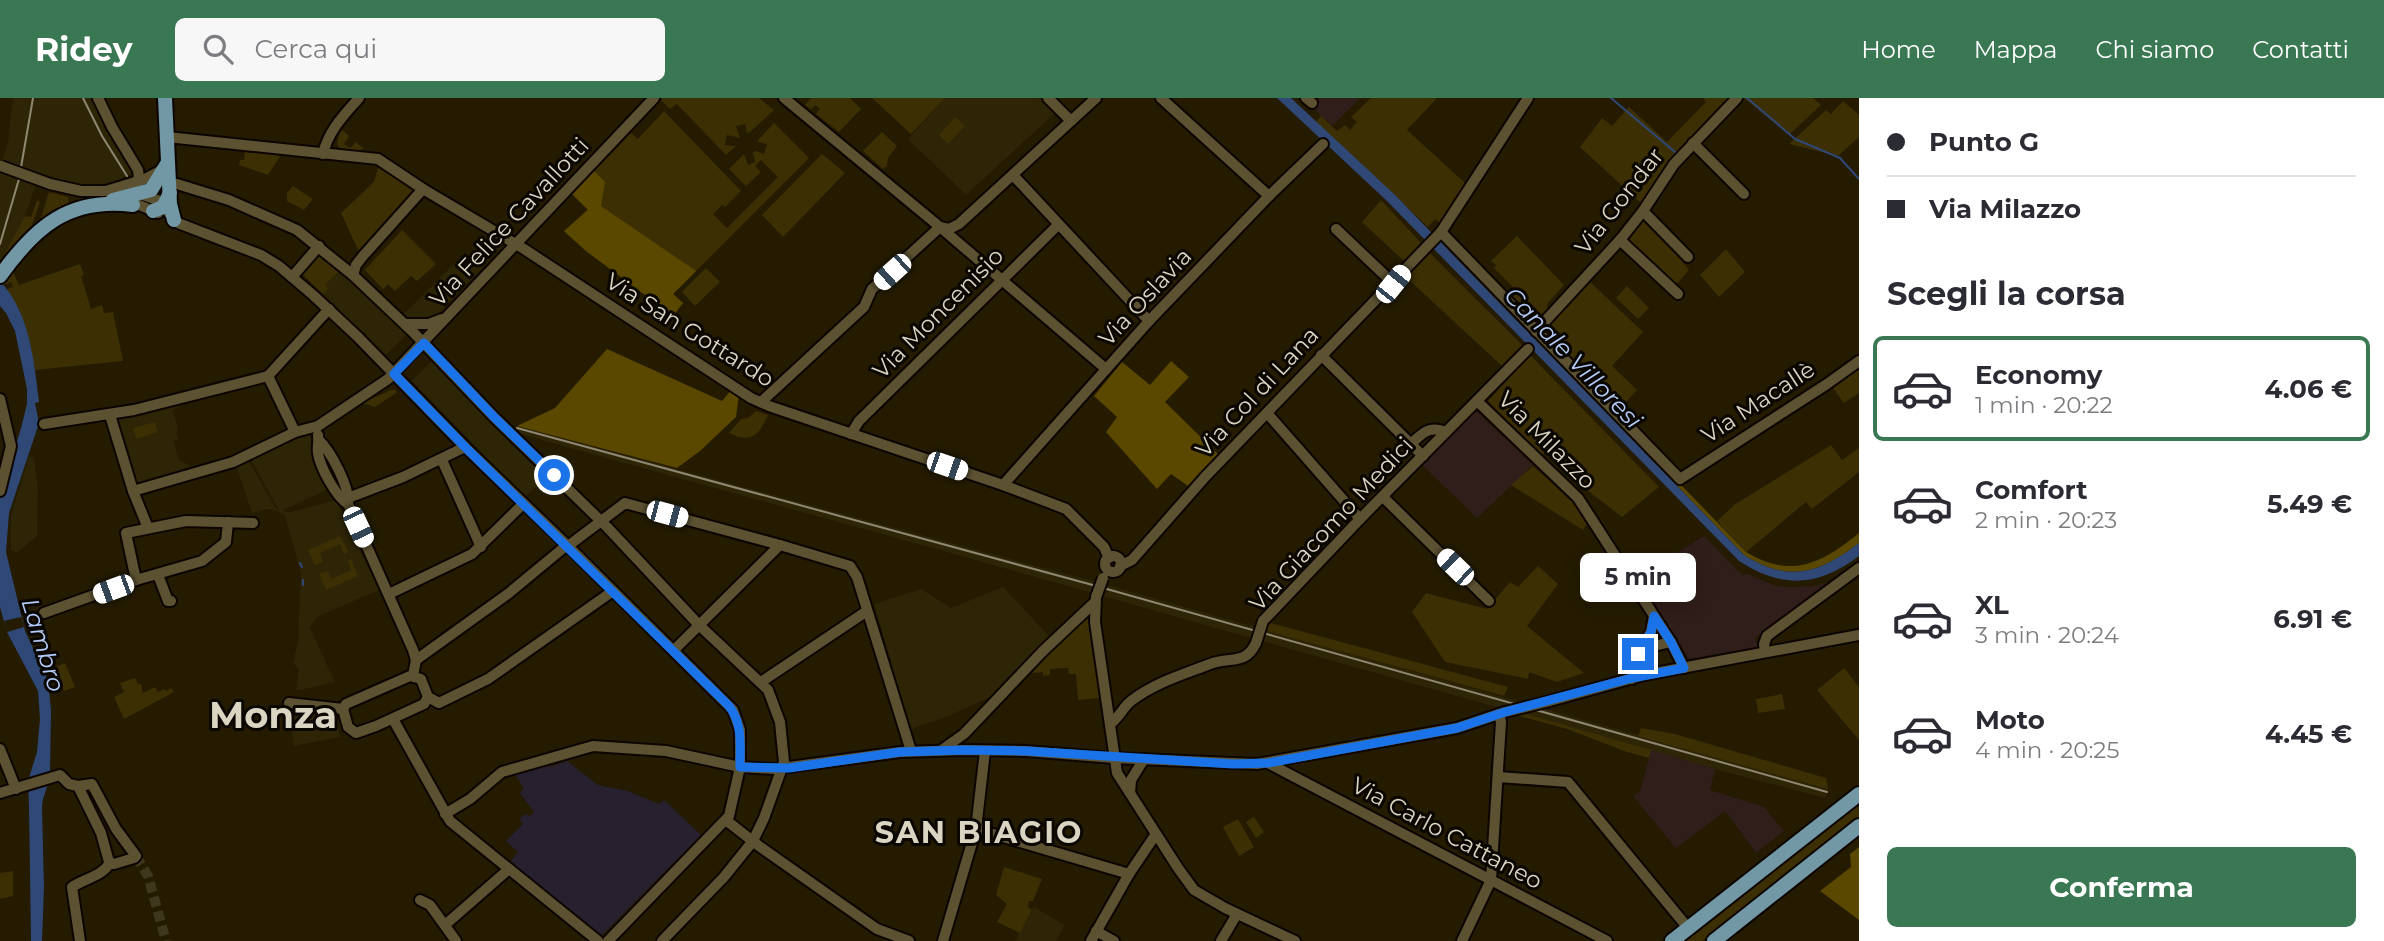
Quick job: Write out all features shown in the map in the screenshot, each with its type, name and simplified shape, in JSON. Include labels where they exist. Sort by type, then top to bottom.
[{"type":"main road","points":[[158,209],[169,197],[165,98]]},
{"type":"main road","points":[[0,276],[25,242],[50,222],[74,210],[126,192],[151,190],[168,176]]},
{"type":"main road","points":[[168,176],[171,213],[180,223]]},
{"type":"main road","points":[[1672,941],[1859,794]]},
{"type":"main road","points":[[1714,941],[1859,826]]},
{"type":"street","points":[[98,98],[111,127],[126,192]]},
{"type":"street","name":"Via Felice Cavallotti","points":[[133,491],[233,462],[295,432],[318,426],[394,374],[654,98]]},
{"type":"street","points":[[1048,98],[1071,121]]},
{"type":"street","points":[[940,227],[949,229],[957,225],[1096,98]]},
{"type":"street","points":[[1161,98],[1269,196]]},
{"type":"street","name":"Via Col di Lana","points":[[1111,572],[1132,560],[1205,477],[1440,233],[1528,98]]},
{"type":"street","name":"Via Gondar","points":[[1536,331],[1620,240],[1674,164],[1737,98]]},
{"type":"street","points":[[323,154],[327,139],[355,100]]},
{"type":"street","points":[[790,100],[1106,369]]},
{"type":"street","points":[[332,134],[335,151],[341,155]]},
{"type":"street","points":[[167,137],[341,155]]},
{"type":"street","points":[[1693,143],[1744,194]]},
{"type":"street","name":"Via Oslavia","points":[[1003,485],[1149,321],[1323,144]]},
{"type":"street","name":"Via San Gottardo","points":[[341,155],[375,158],[761,402],[1066,509],[1104,547],[1109,558],[1116,558],[1111,572]]},
{"type":"street","points":[[1,166],[50,184],[81,191],[126,192],[180,223],[261,255],[292,277],[329,309],[735,713],[740,730],[740,767],[727,821],[608,941]]},
{"type":"street","points":[[1013,175],[1149,321]]},
{"type":"street","points":[[168,176],[297,230],[353,275],[601,521],[699,625],[768,690],[780,722],[783,768],[764,818],[753,841],[724,877],[662,941]]},
{"type":"street","points":[[353,275],[363,256],[423,189]]},
{"type":"street","points":[[1643,211],[1688,257]]},
{"type":"street","name":"Via Moncenisio","points":[[851,433],[859,421],[1058,225]]},
{"type":"street","points":[[761,402],[864,307],[872,289],[940,227]]},
{"type":"street","points":[[1336,229],[1393,284]]},
{"type":"street","points":[[1440,233],[1536,331]]},
{"type":"street","points":[[1620,240],[1678,295]]},
{"type":"street","points":[[292,277],[319,246]]},
{"type":"street","points":[[44,424],[110,415],[268,376],[329,309]]},
{"type":"street","points":[[405,324],[429,324],[448,317]]},
{"type":"street","name":"Via Macallè","points":[[1536,331],[1680,479],[1859,361]]},
{"type":"street","name":"Via Giacomo Medici","points":[[1110,724],[1120,718],[1129,702],[1161,683],[1217,661],[1250,655],[1263,621],[1528,349]]},
{"type":"street","points":[[1321,355],[1423,456]]},
{"type":"street","points":[[268,376],[295,432]]},
{"type":"street","points":[[0,399],[11,446],[0,491]]},
{"type":"street","name":"Via Milazzo","points":[[1477,401],[1578,498],[1671,642],[1684,668]]},
{"type":"street","points":[[1268,413],[1360,519]]},
{"type":"street","points":[[110,415],[133,491],[148,528]]},
{"type":"street","points":[[318,426],[319,440],[328,449],[416,660],[413,676]]},
{"type":"street","name":"Via Giacomo Medici","points":[[1411,444],[1422,433],[1431,429],[1437,428],[1446,432]]},
{"type":"street","points":[[348,501],[442,460],[465,447]]},
{"type":"street","points":[[442,460],[481,547]]},
{"type":"street","points":[[1383,497],[1489,601]]},
{"type":"street","points":[[389,594],[472,554],[523,503]]},
{"type":"street","points":[[416,660],[509,593],[567,545],[625,503],[850,566],[857,577],[911,751]]},
{"type":"street","points":[[136,580],[127,533],[186,521],[253,523]]},
{"type":"street","points":[[44,613],[205,559],[226,542],[228,523]]},
{"type":"street","points":[[674,650],[780,545]]},
{"type":"street","points":[[1765,652],[1764,644],[1768,636],[1859,568]]},
{"type":"street","points":[[939,751],[964,734],[1095,600],[1111,572]]},
{"type":"street","points":[[158,575],[168,601],[171,601]]},
{"type":"street","points":[[428,697],[424,705],[356,733],[348,727],[343,709],[346,704],[407,676],[421,679],[428,697],[439,703],[488,679],[613,591]]},
{"type":"street","points":[[1095,600],[1117,773],[1194,890],[1295,941]]},
{"type":"street","points":[[761,682],[867,611]]},
{"type":"street","points":[[1632,678],[1634,659],[1651,632],[1654,616]]},
{"type":"street","points":[[445,814],[464,803],[502,772],[593,746],[666,751],[740,767],[783,768],[911,751],[964,750],[1026,751],[1233,764],[1268,763],[1457,728],[1632,678],[1859,635]]},
{"type":"street","points":[[1640,652],[1671,642]]},
{"type":"street","points":[[1640,652],[1644,676]]},
{"type":"street","points":[[289,703],[343,709]]},
{"type":"street","points":[[1462,941],[1491,880],[1502,713]]},
{"type":"street","points":[[393,719],[445,814],[453,823],[598,941]]},
{"type":"street","points":[[964,734],[964,750]]},
{"type":"street","points":[[0,749],[21,788]]},
{"type":"street","points":[[943,941],[976,829],[985,751]]},
{"type":"street","points":[[1130,793],[1131,780],[1144,759]]},
{"type":"street","name":"Via Carlo Cattaneo","points":[[1268,763],[1607,941]]},
{"type":"street","points":[[0,793],[56,776],[69,784],[92,784],[116,829],[136,856],[110,863]]},
{"type":"street","points":[[1498,777],[1568,782],[1688,928]]},
{"type":"street","points":[[78,786],[101,833],[110,863]]},
{"type":"street","points":[[727,821],[877,929],[909,941]]},
{"type":"street","points":[[976,829],[1129,874]]},
{"type":"street","points":[[1114,941],[1093,936],[1156,834]]},
{"type":"street","points":[[80,941],[72,887],[103,873],[110,863]]},
{"type":"street","points":[[445,925],[509,869]]},
{"type":"street","points":[[420,900],[430,905],[456,941]]},
{"type":"street","points":[[1221,941],[1237,914]]},
{"type":"shaded area","points":[[13,98],[94,98],[134,171],[110,185],[83,185],[53,178],[49,189],[36,184],[23,222],[0,262],[0,169],[8,142]]},
{"type":"shaded area","points":[[759,98],[774,110],[750,132],[747,133],[745,124],[736,126],[740,138],[727,135],[725,145],[736,146],[726,155],[677,104],[670,109],[661,100]]},
{"type":"shaded area","points":[[811,98],[850,98],[861,109],[839,132],[816,114],[820,109],[815,105],[811,109],[805,105]]},
{"type":"shaded area","points":[[872,98],[945,98],[911,134]]},
{"type":"shaded area","points":[[945,98],[1039,98],[1055,113],[966,195],[908,139]]},
{"type":"shaded area","points":[[1320,98],[1360,98],[1332,126],[1311,106]]},
{"type":"shaded area","points":[[1371,98],[1437,98],[1407,130],[1465,183],[1440,223],[1435,219],[1428,227],[1316,122],[1321,116],[1337,131],[1345,125],[1350,130],[1357,122],[1351,117]]},
{"type":"shaded area","points":[[1703,98],[1728,98],[1670,160],[1642,204],[1580,147],[1602,118],[1612,126],[1629,107],[1667,142],[1706,102]]},
{"type":"shaded area","points":[[1744,98],[1813,98],[1821,105],[1789,135]]},
{"type":"shaded area","points":[[1843,101],[1859,115],[1859,137],[1838,156],[1789,144],[1826,110],[1831,114]]},
{"type":"shaded area","points":[[664,111],[741,191],[725,207],[722,205],[713,214],[727,228],[778,177],[761,160],[755,166],[761,172],[746,186],[729,169],[744,154],[748,165],[755,162],[753,152],[764,154],[767,144],[758,140],[774,123],[809,158],[673,294],[683,303],[670,320],[656,312],[649,298],[564,231],[588,209],[572,194],[631,133],[638,139]]},
{"type":"shaded area","points":[[955,117],[965,126],[948,144],[939,135]]},
{"type":"shaded area","points":[[342,130],[349,136],[344,144],[350,148],[356,142],[364,149],[352,152],[342,150],[338,143]]},
{"type":"shaded area","points":[[882,132],[897,146],[883,169],[863,151]]},
{"type":"shaded area","points":[[245,152],[281,155],[268,175],[239,165],[240,160],[244,160]]},
{"type":"shaded area","points":[[822,154],[845,173],[783,237],[762,215]]},
{"type":"shaded area","points":[[378,168],[413,188],[413,196],[359,252],[341,213],[374,182]]},
{"type":"shaded area","points":[[594,171],[605,182],[601,206],[696,271],[673,294],[683,303],[670,320],[656,312],[649,298],[564,231],[588,210],[572,194]]},
{"type":"shaded area","points":[[293,186],[313,199],[304,210],[287,201],[287,193]]},
{"type":"shaded area","points":[[49,192],[68,197],[69,204],[41,218]]},
{"type":"shaded area","points":[[37,200],[40,202],[32,225],[3,257],[25,216],[31,217]]},
{"type":"shaded area","points":[[1381,200],[1421,243],[1405,262],[1362,222]]},
{"type":"shaded area","points":[[1644,216],[1685,257],[1682,261],[1689,270],[1674,287],[1624,239]]},
{"type":"shaded area","points":[[402,230],[436,264],[417,281],[411,276],[395,291],[388,284],[383,289],[365,270]]},
{"type":"shaded area","points":[[491,233],[505,244],[433,319],[410,321],[404,314],[460,258],[463,260]]},
{"type":"shaded area","points":[[1440,236],[1746,552],[1777,565],[1792,566],[1818,560],[1859,533],[1859,543],[1830,562],[1803,571],[1775,569],[1744,555],[1437,238]]},
{"type":"shaded area","points":[[1517,236],[1564,285],[1547,304],[1548,312],[1536,323],[1512,297],[1517,291],[1494,268],[1496,265],[1491,261]]},
{"type":"shaded area","points":[[1726,249],[1745,272],[1719,297],[1700,275]]},
{"type":"shaded area","points":[[321,253],[339,271],[325,285],[328,289],[323,294],[301,273]]},
{"type":"shaded area","points":[[1430,253],[1524,347],[1503,367],[1406,277]]},
{"type":"shaded area","points":[[80,264],[91,309],[102,305],[104,313],[113,312],[123,361],[35,370],[24,324],[7,289],[13,287],[11,282],[3,284],[13,272],[19,285]]},
{"type":"shaded area","points":[[706,268],[720,282],[695,306],[682,292]]},
{"type":"shaded area","points":[[339,271],[408,333],[386,355],[323,294],[328,289],[324,286]]},
{"type":"shaded area","points":[[1588,280],[1643,332],[1612,366],[1637,390],[1617,412],[1542,329]]},
{"type":"shaded area","points":[[1627,286],[1649,308],[1638,319],[1616,298]]},
{"type":"shaded area","points":[[607,349],[722,401],[732,389],[739,394],[736,417],[700,451],[677,468],[517,426],[555,408]]},
{"type":"shaded area","points":[[1530,355],[1659,487],[1622,517],[1587,490],[1592,480],[1549,448],[1541,456],[1488,401]]},
{"type":"shaded area","points":[[434,359],[548,476],[525,497],[412,381]]},
{"type":"shaded area","points":[[1171,361],[1189,377],[1165,402],[1219,455],[1191,488],[1171,474],[1157,489],[1106,432],[1117,417],[1094,396],[1122,362],[1150,385]]},
{"type":"shaded area","points":[[1859,364],[1859,393],[1844,403],[1830,384]]},
{"type":"shaded area","points":[[396,390],[396,393],[375,407],[363,403]]},
{"type":"shaded area","points":[[177,400],[180,407],[172,410],[179,439],[173,441],[179,460],[189,465],[192,473],[136,487],[113,415]]},
{"type":"shaded area","points":[[756,411],[768,415],[758,432],[743,438],[729,433],[741,419],[748,418]]},
{"type":"shaded area","points":[[1476,411],[1533,465],[1477,518],[1422,465]]},
{"type":"shaded area","points":[[155,422],[158,432],[136,439],[133,428]]},
{"type":"shaded area","points":[[517,426],[1096,582],[1828,789],[1825,798],[1715,769],[516,433]]},
{"type":"shaded area","points":[[308,431],[332,487],[282,511],[291,512],[336,500],[379,590],[317,617],[310,628],[335,682],[296,691],[299,669],[293,663],[298,642],[301,574],[285,516],[268,509],[252,513],[236,465],[248,459],[274,506],[279,510],[250,458]]},
{"type":"shaded area","points":[[1831,445],[1842,460],[1859,448],[1859,472],[1812,509],[1806,502],[1746,552],[1717,521],[1734,505]]},
{"type":"shaded area","points":[[29,457],[34,457],[38,493],[37,536],[15,554],[15,551],[11,550],[11,515]]},
{"type":"shaded area","points":[[1533,466],[1572,501],[1587,523],[1583,530],[1511,485]]},
{"type":"shaded area","points":[[340,536],[348,552],[344,554],[340,544],[320,553],[323,562],[315,565],[308,550]]},
{"type":"shaded area","points":[[1704,536],[1742,575],[1748,574],[1776,586],[1790,587],[1816,586],[1834,580],[1755,638],[1758,647],[1689,659],[1637,578]]},
{"type":"shaded area","points":[[351,559],[358,576],[326,590],[319,574],[328,571],[331,579],[351,570],[348,561]]},
{"type":"shaded area","points":[[1538,566],[1558,584],[1527,626],[1584,673],[1557,682],[1529,672],[1528,679],[1445,662],[1412,612],[1426,593],[1487,609],[1510,582],[1518,587]]},
{"type":"shaded area","points":[[1003,587],[1051,638],[999,693],[946,717],[911,729],[874,604],[921,589],[951,608]]},
{"type":"shaded area","points":[[1089,612],[1101,698],[1078,700],[1076,674],[1069,674],[1068,668],[1050,669],[1050,675],[1043,676],[1043,672],[1032,673],[1032,670]]},
{"type":"shaded area","points":[[1267,622],[1508,687],[1504,696],[1264,630]]},
{"type":"shaded area","points":[[65,663],[75,687],[64,691],[55,667]]},
{"type":"shaded area","points":[[1844,668],[1859,687],[1859,740],[1817,690]]},
{"type":"shaded area","points":[[135,678],[138,684],[141,684],[143,693],[155,687],[158,692],[171,688],[174,692],[124,719],[114,697],[124,692],[120,683]]},
{"type":"shaded area","points":[[1782,694],[1785,709],[1758,713],[1756,699]]},
{"type":"shaded area","points":[[1522,713],[1651,750],[1649,758],[1567,729],[1516,715]]},
{"type":"shaded area","points":[[289,714],[336,716],[340,737],[294,746]]},
{"type":"shaded area","points":[[1641,728],[1675,734],[1826,778],[1828,789],[1638,736]]},
{"type":"shaded area","points":[[1651,750],[1715,769],[1710,790],[1764,807],[1784,831],[1756,853],[1725,811],[1676,848],[1633,796],[1640,792]]},
{"type":"shaded area","points":[[567,761],[598,785],[628,791],[659,804],[664,800],[701,835],[602,935],[509,863],[518,852],[506,841],[523,824],[519,819],[534,812],[520,793],[524,788],[514,773],[548,762],[550,767]]},
{"type":"shaded area","points":[[1859,800],[1859,817],[1702,941],[1679,941]]},
{"type":"shaded area","points":[[1254,817],[1264,832],[1256,838],[1246,822]]},
{"type":"shaded area","points":[[1238,819],[1254,847],[1239,856],[1223,827]]},
{"type":"shaded area","points":[[1859,847],[1859,920],[1820,891],[1851,867],[1850,854]]},
{"type":"shaded area","points":[[1004,867],[1042,879],[1033,901],[1029,901],[1028,907],[1032,910],[1020,933],[997,922],[1007,904],[996,895]]},
{"type":"shaded area","points":[[13,871],[13,896],[0,899],[0,873]]},
{"type":"shaded area","points":[[1034,907],[1065,925],[1056,941],[1015,941]]},
{"type":"water","points":[[1277,98],[1291,98],[1395,195],[1744,555],[1760,564],[1790,572],[1817,568],[1859,543],[1859,556],[1829,574],[1800,581],[1770,576],[1739,561],[1387,201]]},
{"type":"water","points":[[0,281],[18,308],[29,338],[39,402],[35,403],[39,423],[9,513],[6,552],[25,631],[48,680],[51,710],[50,774],[42,808],[42,941],[31,941],[28,781],[37,752],[40,719],[38,691],[7,632],[0,607],[0,498],[27,404],[27,389],[15,331],[0,306]]},
{"type":"pier","points":[[21,617],[24,627],[7,632],[4,621]]},
{"type":"waterway","points":[[1611,98],[1676,153],[1686,144]]},
{"type":"waterway","points":[[1747,98],[1795,139],[1840,158],[1859,179]]},
{"type":"waterway","points":[[300,563],[302,567]]},
{"type":"waterway","points":[[303,580],[303,585]]},
{"type":"tunnel","points":[[136,856],[148,876],[166,941]]},
{"type":"railway","points":[[0,244],[19,179],[33,98]]},
{"type":"railway","points":[[83,98],[102,136],[127,176]]},
{"type":"railway","points":[[517,428],[1089,584],[1827,792]]},
{"type":"district","name":"Monza","points":[[273,715]]},
{"type":"district","name":"SAN BIAGIO","points":[[979,833]]},
{"type":"route","points":[[554,475],[424,343],[394,374],[729,706],[740,730],[740,767],[789,768],[900,752],[964,750],[1026,751],[1233,764],[1268,763],[1457,728],[1505,712],[1632,678],[1684,668],[1654,616],[1651,632],[1638,654]]},
{"type":"water label","name":"Canale Villoresi","points":[[1573,358]]},
{"type":"water label","name":"Lambro","points":[[43,645]]}]
